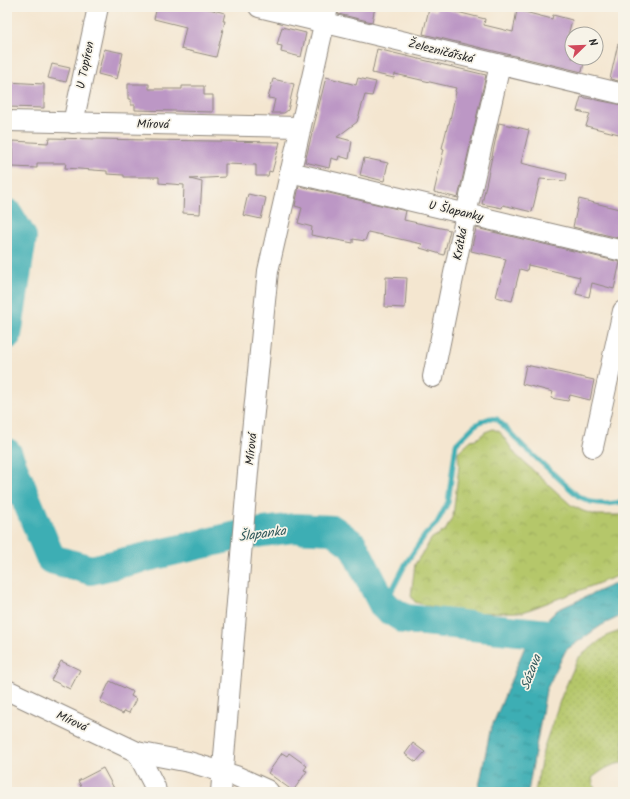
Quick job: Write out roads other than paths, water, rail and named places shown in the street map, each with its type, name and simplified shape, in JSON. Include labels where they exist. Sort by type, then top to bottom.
[{"type":"street","name":"U Topíren","points":[[73,123],[98,7]]},
{"type":"street","name":"Železničářská","points":[[259,7],[326,15],[500,65],[623,94]]},
{"type":"street","name":"Mírová","points":[[222,782],[248,472],[268,271],[326,15]]},
{"type":"street","name":"Krátká","points":[[433,377],[466,214],[500,65]]},
{"type":"street","name":"Mírová","points":[[7,121],[300,127]]},
{"type":"street","name":"U Šlapanky","points":[[290,172],[623,251]]},
{"type":"street","points":[[593,447],[623,311]]},
{"type":"street","name":"Mírová","points":[[7,690],[137,752],[189,762],[222,782]]},
{"type":"street","points":[[137,752],[155,787],[156,792]]},
{"type":"street","name":"Mírová","points":[[222,782],[236,776],[269,792]]},
{"type":"water","name":"Sázava","points":[[623,580],[623,615],[602,625],[566,650],[546,690],[528,792],[478,792],[490,731],[528,639],[557,610]]},
{"type":"waterway","name":"Šlapanka","points":[[7,214],[22,237],[7,335]]},
{"type":"waterway","points":[[384,606],[406,563],[425,535],[437,523],[448,502],[456,444],[474,426],[482,421],[490,418],[497,419],[524,447],[578,496],[591,502],[606,504],[623,502]]},
{"type":"waterway","name":"Šlapanka","points":[[7,453],[51,559],[91,570],[241,535],[294,528],[333,530],[353,545],[384,606],[405,619],[547,634]]}]
